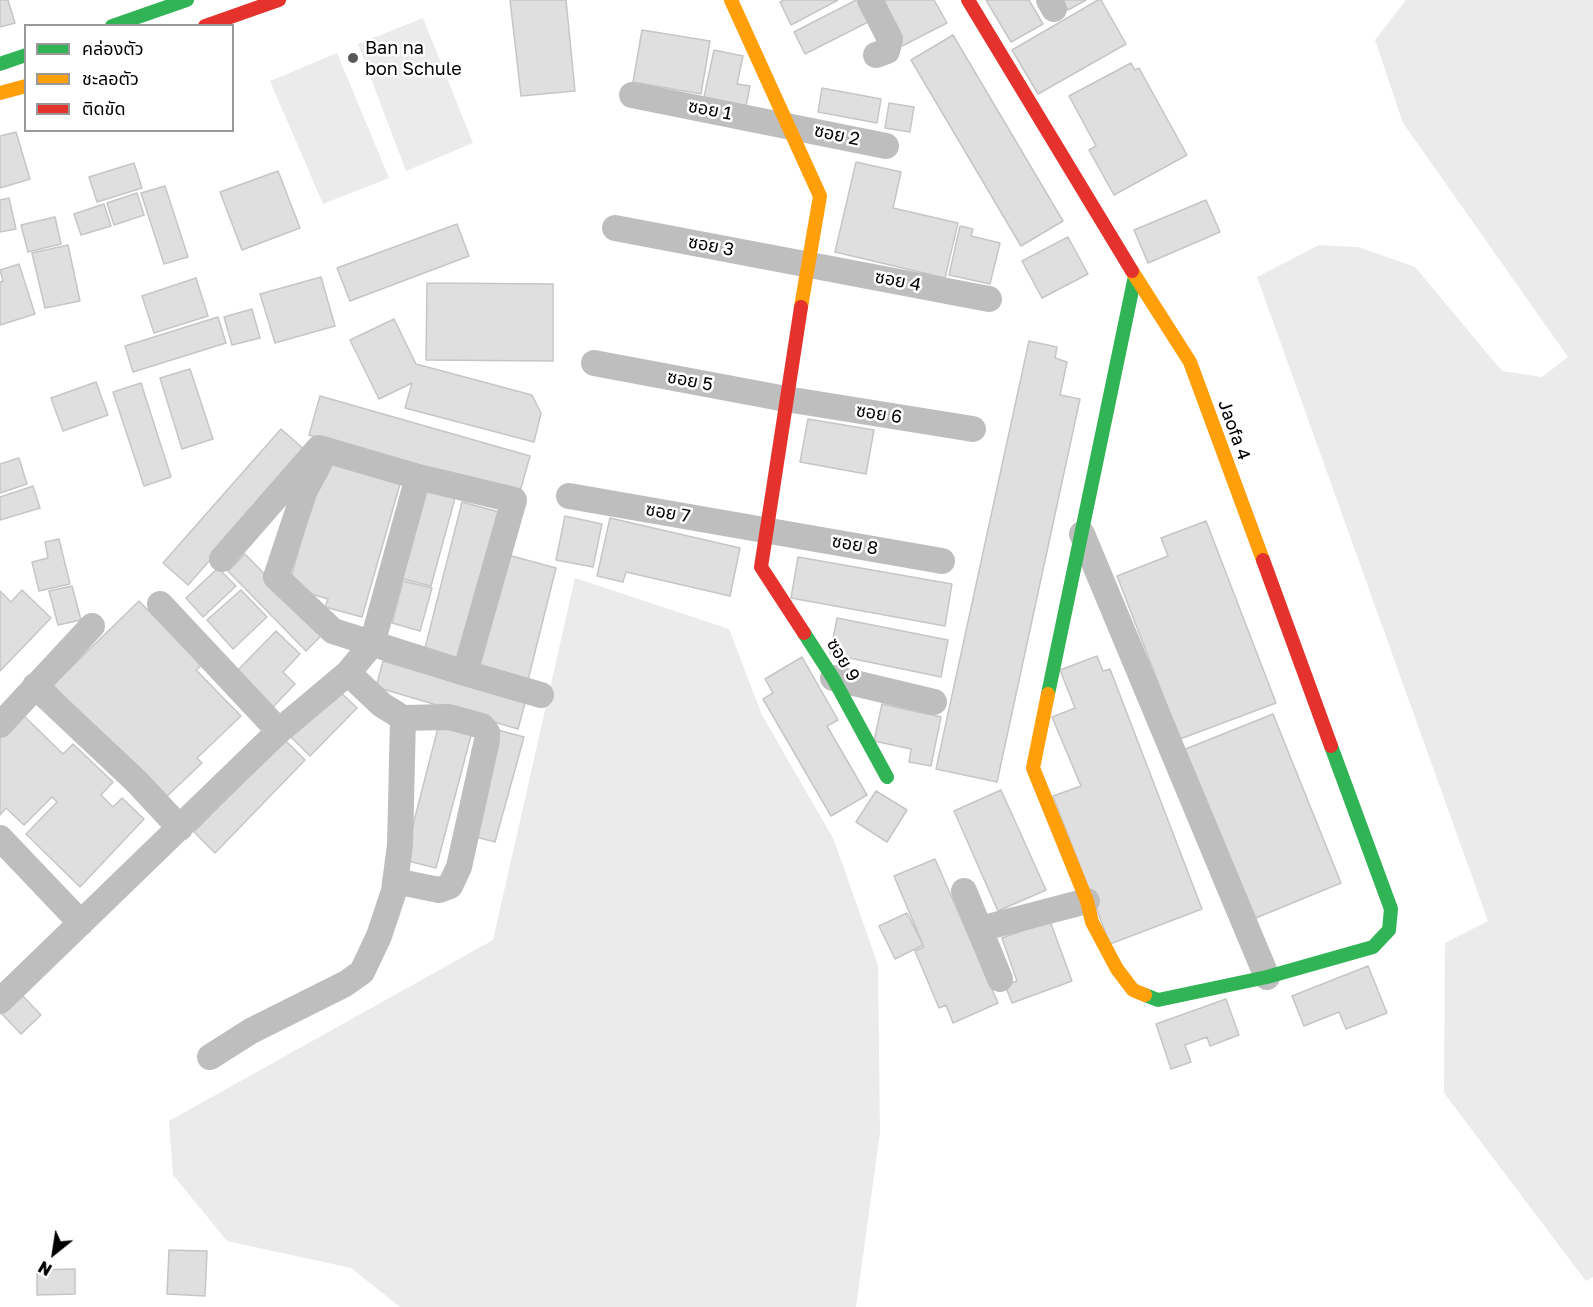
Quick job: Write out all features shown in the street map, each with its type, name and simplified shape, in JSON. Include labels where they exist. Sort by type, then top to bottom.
[{"type":"street","points":[[118,24],[187,0]]},
{"type":"street","points":[[211,24],[279,0]]},
{"type":"street","points":[[731,0],[820,196],[807,264],[767,530]]},
{"type":"street","points":[[870,0],[890,39],[887,51],[876,55]]},
{"type":"street","name":"Jaofa 4","points":[[968,0],[1135,276],[1190,362],[1391,909],[1389,930],[1373,947],[1267,976]]},
{"type":"street","points":[[0,64],[24,56]]},
{"type":"street","points":[[0,93],[24,87]]},
{"type":"street","name":"ซอย 1","points":[[632,95],[788,125]]},
{"type":"street","name":"ซอย 2","points":[[788,125],[886,146]]},
{"type":"street","name":"ซอย 3","points":[[615,228],[807,264]]},
{"type":"street","name":"ซอย 4","points":[[807,264],[988,298]]},
{"type":"street","points":[[1082,534],[1267,976],[1158,1000],[1133,990],[1117,969],[1092,922],[1087,901],[1033,768],[1135,276]]},
{"type":"street","name":"ซอย 5","points":[[594,363],[786,399]]},
{"type":"street","name":"ซอย 6","points":[[786,399],[973,429]]},
{"type":"street","points":[[222,559],[319,448],[418,477],[514,500],[465,674]]},
{"type":"street","points":[[326,451],[305,490],[276,577],[333,631],[465,674],[541,695]]},
{"type":"street","points":[[0,1001],[279,731],[348,673],[372,644],[418,477]]},
{"type":"street","name":"ซอย 7","points":[[569,496],[767,530]]},
{"type":"street","name":"ซอย 8","points":[[767,530],[942,561]]},
{"type":"street","name":"ซอย 9","points":[[767,530],[761,567],[833,678],[887,777]]},
{"type":"street","points":[[159,604],[279,731]]},
{"type":"street","points":[[0,725],[92,626]]},
{"type":"street","points":[[348,673],[382,705],[403,718],[449,717],[482,726],[487,732],[459,867],[450,886],[433,890],[395,881]]},
{"type":"street","points":[[833,678],[934,702]]},
{"type":"street","points":[[35,686],[136,781],[180,828]]},
{"type":"street","points":[[210,1057],[251,1031],[345,984],[362,972],[379,936],[395,881],[400,845],[403,718]]},
{"type":"street","points":[[0,838],[81,923]]},
{"type":"street","points":[[964,891],[1000,979]]},
{"type":"street","points":[[980,929],[1087,901]]},
{"type":"shaded area","points":[[1406,0],[1593,0],[1593,1277],[1586,1281],[1444,1093],[1445,943],[1488,921],[1257,277],[1319,245],[1358,247],[1415,267],[1502,371],[1542,377],[1568,357],[1403,123],[1375,40]]},
{"type":"shaded area","points":[[423,18],[473,143],[406,171],[358,44]]},
{"type":"shaded area","points":[[337,53],[389,178],[323,204],[270,81]]},
{"type":"shaded area","points":[[575,578],[729,629],[762,715],[834,840],[878,965],[880,1132],[856,1307],[400,1307],[351,1268],[227,1241],[173,1175],[169,1121],[493,940]]},
{"type":"building","points":[[0,0],[8,0],[15,23],[0,27]]},
{"type":"building","points":[[510,0],[566,0],[575,91],[521,96]]},
{"type":"building","points":[[784,0],[838,0],[791,25],[780,2]]},
{"type":"building","points":[[856,0],[861,0],[872,20],[805,54],[794,32]]},
{"type":"building","points":[[877,0],[934,0],[947,23],[902,46]]},
{"type":"building","points":[[986,0],[1029,0],[1043,24],[1011,42]]},
{"type":"building","points":[[1062,0],[1086,0],[1068,10]]},
{"type":"building","points":[[1101,0],[1126,44],[1038,94],[1012,50]]},
{"type":"building","points":[[642,30],[710,41],[701,94],[633,82]]},
{"type":"building","points":[[953,35],[1063,221],[1021,246],[911,60]]},
{"type":"building","points":[[714,50],[743,56],[737,84],[750,86],[746,106],[704,97]]},
{"type":"building","points":[[1131,63],[1135,70],[1139,68],[1187,155],[1114,195],[1089,150],[1096,146],[1069,96]]},
{"type":"building","points":[[822,88],[881,99],[877,123],[818,112]]},
{"type":"building","points":[[889,103],[914,107],[910,132],[885,128]]},
{"type":"building","points":[[16,132],[30,179],[0,188],[0,136]]},
{"type":"building","points":[[856,162],[901,172],[893,208],[958,223],[945,278],[835,252]]},
{"type":"building","points":[[134,163],[142,188],[97,202],[89,177]]},
{"type":"building","points":[[278,171],[300,228],[242,250],[220,192]]},
{"type":"building","points":[[165,186],[188,257],[164,264],[141,193]]},
{"type":"building","points":[[137,193],[144,215],[114,225],[107,203]]},
{"type":"building","points":[[9,198],[16,229],[0,232],[0,200]]},
{"type":"building","points":[[1206,200],[1220,232],[1148,263],[1134,230]]},
{"type":"building","points":[[104,204],[111,226],[81,235],[74,214]]},
{"type":"building","points":[[55,217],[61,244],[28,252],[21,225]]},
{"type":"building","points":[[457,224],[469,256],[350,301],[337,268]]},
{"type":"building","points":[[960,226],[973,229],[971,236],[1000,243],[990,284],[949,275]]},
{"type":"building","points":[[1068,237],[1088,274],[1042,298],[1022,261]]},
{"type":"building","points":[[68,245],[80,301],[45,308],[32,253]]},
{"type":"building","points":[[19,264],[35,314],[0,325],[0,282],[3,281],[0,270]]},
{"type":"building","points":[[321,277],[335,326],[275,343],[260,294]]},
{"type":"building","points":[[196,278],[208,316],[154,333],[142,296]]},
{"type":"building","points":[[427,283],[553,284],[553,361],[426,360]]},
{"type":"building","points":[[252,309],[260,338],[232,345],[224,317]]},
{"type":"building","points":[[218,317],[226,343],[133,372],[125,346]]},
{"type":"building","points":[[394,319],[416,364],[532,395],[541,413],[534,442],[405,408],[412,383],[379,399],[350,340]]},
{"type":"building","points":[[1029,341],[1057,347],[1055,358],[1067,362],[1060,395],[1080,399],[997,782],[936,769]]},
{"type":"building","points":[[190,369],[213,439],[182,449],[160,378]]},
{"type":"building","points":[[96,382],[108,415],[63,431],[51,398]]},
{"type":"building","points":[[141,383],[171,477],[144,486],[113,392]]},
{"type":"building","points":[[320,396],[530,456],[519,495],[309,435]]},
{"type":"building","points":[[808,419],[874,430],[866,474],[800,462]]},
{"type":"building","points":[[281,429],[306,451],[188,585],[163,563]]},
{"type":"building","points":[[19,458],[27,484],[0,493],[0,464]]},
{"type":"building","points":[[324,462],[400,484],[362,617],[325,607],[328,599],[288,587]]},
{"type":"building","points":[[33,486],[40,508],[0,520],[0,497]]},
{"type":"building","points":[[423,489],[455,498],[431,586],[400,578]]},
{"type":"building","points":[[462,502],[499,512],[459,665],[423,656]]},
{"type":"building","points":[[565,516],[602,524],[593,567],[556,560]]},
{"type":"building","points":[[610,518],[740,548],[730,596],[626,572],[623,582],[597,576]]},
{"type":"building","points":[[1206,521],[1276,703],[1180,739],[1117,576],[1168,556],[1161,538]]},
{"type":"building","points":[[59,539],[70,584],[39,591],[32,562],[48,558],[45,542]]},
{"type":"building","points":[[245,554],[323,634],[306,651],[228,571]]},
{"type":"building","points":[[508,555],[556,568],[527,684],[478,671]]},
{"type":"building","points":[[798,557],[952,584],[945,626],[791,598]]},
{"type":"building","points":[[218,568],[236,586],[203,617],[186,598]]},
{"type":"building","points":[[403,581],[432,588],[420,631],[392,623]]},
{"type":"building","points":[[72,586],[81,620],[58,625],[49,591]]},
{"type":"building","points":[[22,590],[51,618],[0,671],[0,591],[11,602]]},
{"type":"building","points":[[241,590],[267,617],[233,649],[207,620]]},
{"type":"building","points":[[139,601],[202,665],[196,670],[241,716],[197,758],[202,763],[164,799],[53,685]]},
{"type":"building","points":[[837,618],[948,640],[941,677],[830,654]]},
{"type":"building","points":[[276,631],[300,654],[283,672],[295,684],[272,708],[235,673]]},
{"type":"building","points":[[1097,656],[1103,671],[1110,669],[1202,909],[1110,944],[1053,796],[1081,786],[1052,717],[1075,708],[1060,670]]},
{"type":"building","points":[[802,657],[838,720],[827,726],[867,795],[831,816],[763,699],[773,693],[765,679]]},
{"type":"building","points":[[383,661],[525,703],[518,729],[376,687]]},
{"type":"building","points":[[336,688],[357,708],[310,756],[290,736]]},
{"type":"building","points":[[882,704],[941,717],[931,766],[909,762],[911,749],[874,741]]},
{"type":"building","points":[[1273,714],[1341,883],[1251,920],[1183,750]]},
{"type":"building","points":[[23,715],[63,754],[73,744],[113,782],[101,795],[113,807],[122,798],[144,819],[80,887],[26,834],[57,802],[52,797],[24,825],[6,808],[0,815],[0,738]]},
{"type":"building","points":[[440,720],[473,728],[436,868],[404,860]]},
{"type":"building","points":[[498,730],[524,737],[495,842],[468,835]]},
{"type":"building","points":[[284,739],[305,760],[215,853],[194,832]]},
{"type":"building","points":[[1001,790],[1046,890],[998,911],[954,811]]},
{"type":"building","points":[[876,791],[907,810],[887,842],[856,822]]},
{"type":"building","points":[[935,859],[998,1003],[953,1023],[946,1005],[939,1008],[915,951],[924,947],[894,876]]},
{"type":"building","points":[[907,913],[923,945],[895,959],[879,926]]},
{"type":"building","points":[[1050,921],[1072,981],[1012,1003],[1005,985],[1017,981],[1002,938]]},
{"type":"building","points":[[1368,966],[1387,1013],[1346,1029],[1339,1012],[1304,1026],[1292,996]]},
{"type":"building","points":[[20,993],[41,1015],[21,1034],[0,1012]]},
{"type":"building","points":[[1226,999],[1239,1035],[1210,1046],[1207,1037],[1185,1045],[1191,1062],[1171,1069],[1156,1024]]},
{"type":"building","points":[[169,1250],[207,1251],[205,1296],[167,1294]]},
{"type":"building","points":[[75,1269],[75,1294],[37,1295],[37,1270]]},
{"type":"traffic: fast","points":[[118,24],[187,0]]},
{"type":"traffic: fast","points":[[0,64],[24,56]]},
{"type":"traffic: fast","points":[[1048,694],[1135,276]]},
{"type":"traffic: fast","points":[[804,633],[833,678],[887,777]]},
{"type":"traffic: fast","points":[[1145,995],[1158,1000],[1267,977],[1373,947],[1389,930],[1391,909],[1331,746]]},
{"type":"traffic: slow","points":[[731,0],[820,196],[801,307]]},
{"type":"traffic: slow","points":[[0,93],[24,87]]},
{"type":"traffic: slow","points":[[1132,271],[1190,362],[1263,560]]},
{"type":"traffic: slow","points":[[1048,694],[1033,768],[1087,901],[1092,922],[1117,969],[1133,990],[1145,995]]},
{"type":"traffic: jam","points":[[211,24],[279,0]]},
{"type":"traffic: jam","points":[[968,0],[1132,271]]},
{"type":"traffic: jam","points":[[801,307],[761,567],[804,633]]},
{"type":"traffic: jam","points":[[1263,560],[1331,746]]},
{"type":"place","name":"Ban na bon Schule","points":[[353,58]]}]
